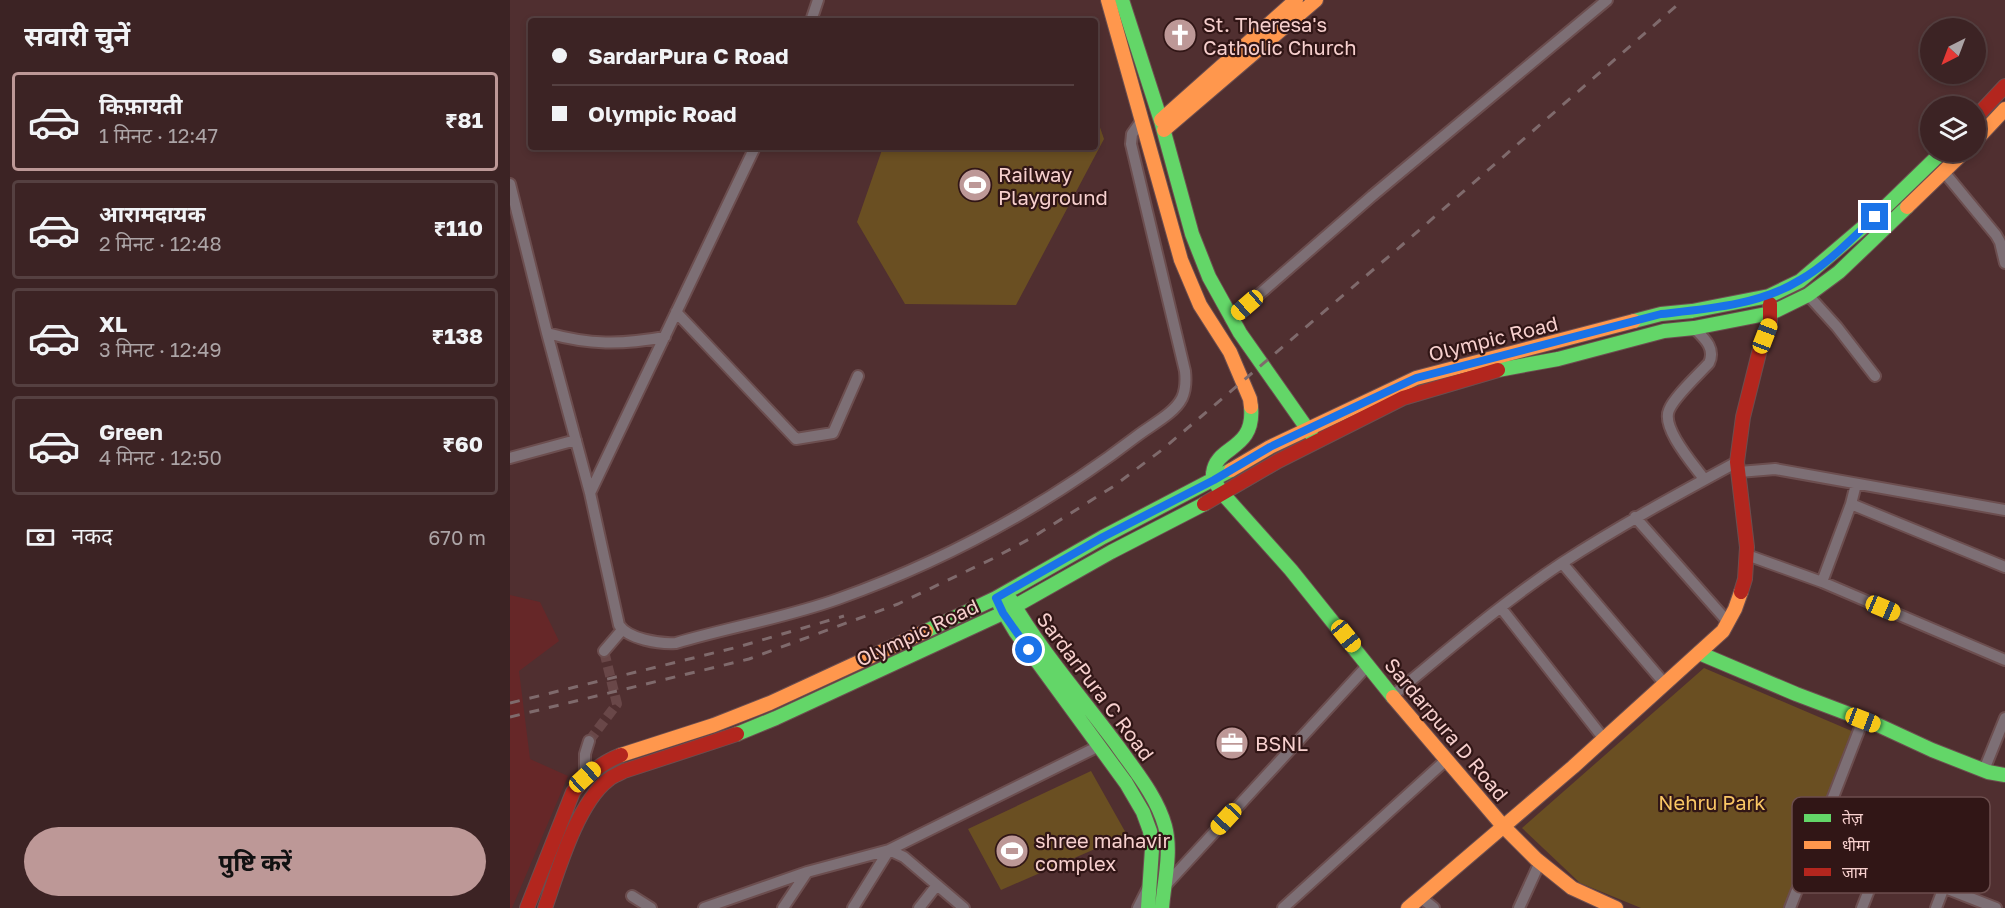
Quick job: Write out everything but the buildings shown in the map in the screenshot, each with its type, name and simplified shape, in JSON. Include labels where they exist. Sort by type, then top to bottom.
[{"type":"street","points":[[812,18],[818,0]]},
{"type":"street","points":[[1108,0],[1181,260],[1200,305],[1230,352],[1250,399],[1252,420],[1250,428],[1243,440],[1223,456],[1216,465],[1213,473],[1214,480]]},
{"type":"street","points":[[1122,0],[1162,125],[1199,256],[1231,319],[1315,442]]},
{"type":"street","points":[[1162,125],[1296,0]]},
{"type":"street","points":[[1162,125],[1316,0]]},
{"type":"street","points":[[1231,319],[1372,196],[1607,0]]},
{"type":"street","points":[[1986,106],[2005,86]]},
{"type":"street","points":[[1138,105],[1154,102]]},
{"type":"street","points":[[1986,131],[2003,115]]},
{"type":"street","points":[[510,184],[590,494],[617,617],[622,630],[627,634],[676,643],[804,610],[875,586],[934,559],[1027,511],[1117,452],[1175,406],[1184,392],[1185,371],[1131,144],[1132,134],[1142,120]]},
{"type":"street","points":[[590,494],[754,150]]},
{"type":"street","name":"Olympic Road","points":[[545,908],[565,853],[588,801],[608,779],[624,771],[720,741],[776,718],[1009,610],[1315,442],[1400,393],[1416,378],[1661,314],[1692,311],[1769,296],[1800,281],[1828,259],[1931,162]]},
{"type":"street","name":"Olympic Road","points":[[526,908],[573,792],[599,765],[618,756],[714,725],[770,702],[1001,595],[1103,537],[1214,480],[1307,428],[1400,393],[1558,359],[1664,331],[1694,328],[1771,313],[1808,295],[1839,272],[1954,162]]},
{"type":"street","points":[[1944,172],[1996,235],[2005,263]]},
{"type":"street","points":[[1808,295],[1837,327],[1875,376]]},
{"type":"street","points":[[1408,908],[1604,739],[1723,631],[1735,609],[1745,579],[1747,555],[1738,467],[1743,417],[1760,349],[1770,323],[1769,296]]},
{"type":"street","points":[[676,312],[796,439],[833,433],[858,376]]},
{"type":"street","points":[[1694,328],[1708,343],[1712,356],[1710,363],[1673,403],[1667,417],[1673,434],[1704,479]]},
{"type":"street","points":[[547,333],[577,342],[629,344],[665,337]]},
{"type":"street","points":[[510,458],[576,440]]},
{"type":"street","points":[[1392,696],[1501,608],[1562,563],[1635,517],[1704,479],[1738,467],[1775,469],[2005,510]]},
{"type":"street","name":"Sardarpura D Road","points":[[1214,480],[1223,494],[1292,570],[1392,696],[1503,826],[1540,862],[1572,888],[1600,905],[1616,908]]},
{"type":"street","points":[[1822,582],[1851,504],[1856,484]]},
{"type":"street","points":[[1851,504],[2005,567]]},
{"type":"street","points":[[1635,517],[1728,622]]},
{"type":"street","points":[[1747,555],[1822,582],[2005,660]]},
{"type":"street","points":[[1562,563],[1665,684]]},
{"type":"street","name":"SardarPura C Road","points":[[1001,595],[1143,812],[1150,831],[1156,886],[1162,908]]},
{"type":"street","points":[[1501,608],[1604,739]]},
{"type":"street","name":"SardarPura C Road","points":[[1009,610],[1031,633],[1135,769],[1151,796],[1165,827],[1167,848],[1148,908]]},
{"type":"street","points":[[604,651],[622,630]]},
{"type":"street","points":[[1699,653],[1984,770],[2005,776]]},
{"type":"street","points":[[1138,908],[1156,886],[1368,665]]},
{"type":"street","points":[[1984,770],[2005,718]]},
{"type":"street","points":[[1834,797],[1863,720]]},
{"type":"street","points":[[585,777],[585,754],[589,741]]},
{"type":"street","points":[[704,908],[807,872],[889,850],[1099,746]]},
{"type":"street","points":[[1283,908],[1446,760]]},
{"type":"street","points":[[889,850],[904,857],[964,908]]},
{"type":"street","points":[[852,908],[889,850]]},
{"type":"street","points":[[1519,908],[1540,862]]},
{"type":"street","points":[[783,908],[807,872]]},
{"type":"street","points":[[919,908],[937,885]]},
{"type":"street","points":[[1790,908],[1796,893]]},
{"type":"street","points":[[1862,908],[1868,893]]},
{"type":"street","points":[[1936,908],[1942,893]]},
{"type":"street","points":[[1955,893],[1983,906],[1996,908]]},
{"type":"street","points":[[632,896],[651,908]]},
{"type":"street","points":[[1420,897],[1434,908]]},
{"type":"shaded area","points":[[510,595],[540,602],[559,641],[519,671],[530,759],[568,776],[512,908],[510,908]]},
{"type":"green space","name":"Railway Playground","points":[[1098,122],[1104,139],[1016,305],[905,304],[857,222],[882,150],[1098,150]]},
{"type":"green space","name":"Nehru Park","points":[[1704,668],[1854,732],[1828,797],[1792,797],[1792,888],[1784,908],[1641,908],[1580,883],[1522,828]]},
{"type":"green space","points":[[1091,771],[1127,835],[1001,890],[968,829]]},
{"type":"tunnel","points":[[589,741],[617,704],[604,651]]},
{"type":"railway","points":[[510,717],[749,659],[898,604],[1033,537],[1114,486],[1163,449],[1401,246],[1683,0]]},
{"type":"railway","points":[[510,703],[738,647],[844,616]]},
{"type":"traffic: fast","points":[[1122,0],[1161,121],[1192,234],[1209,277],[1240,333],[1311,434]]},
{"type":"traffic: fast","points":[[1634,321],[1661,314],[1692,311],[1769,296],[1800,281],[1875,217],[1932,162]]},
{"type":"traffic: fast","points":[[1498,370],[1558,359],[1664,331],[1694,328],[1771,313],[1808,295],[1839,272],[1907,207]]},
{"type":"traffic: fast","points":[[1251,407],[1251,421],[1247,432],[1242,440],[1216,464],[1213,473],[1215,481],[1223,494],[1291,570],[1393,697]]},
{"type":"traffic: fast","points":[[926,631],[996,598],[1103,537],[1231,470]]},
{"type":"traffic: fast","points":[[737,734],[1003,613],[1111,552],[1204,504]]},
{"type":"traffic: fast","points":[[1011,600],[1049,657],[1139,776],[1157,805],[1165,826],[1168,846],[1162,908]]},
{"type":"traffic: fast","points":[[1000,606],[1015,631],[1126,783],[1143,812],[1150,831],[1152,849],[1148,908]]},
{"type":"traffic: fast","points":[[1699,653],[1796,694],[1878,725],[1932,750],[1988,772],[2005,775]]},
{"type":"traffic: slow","points":[[1108,0],[1181,260],[1200,305],[1230,352],[1250,399],[1251,407]]},
{"type":"traffic: slow","points":[[1161,120],[1296,0]]},
{"type":"traffic: slow","points":[[1164,130],[1316,0]]},
{"type":"traffic: slow","points":[[1986,129],[2005,109]]},
{"type":"traffic: slow","points":[[1907,207],[1954,162]]},
{"type":"traffic: slow","points":[[1231,470],[1270,447],[1416,378],[1634,321]]},
{"type":"traffic: slow","points":[[1408,908],[1573,767],[1723,631],[1741,592]]},
{"type":"traffic: slow","points":[[621,755],[714,725],[770,703],[926,631]]},
{"type":"traffic: slow","points":[[1393,697],[1503,826],[1536,859],[1572,888],[1616,908]]},
{"type":"traffic: jam","points":[[1986,106],[2005,86]]},
{"type":"traffic: jam","points":[[1741,592],[1745,579],[1747,547],[1737,462],[1743,417],[1760,349],[1770,323],[1770,304]]},
{"type":"traffic: jam","points":[[1204,504],[1278,461],[1403,398],[1498,370]]},
{"type":"traffic: jam","points":[[545,908],[562,858],[578,821],[597,791],[608,780],[624,771],[737,734]]},
{"type":"traffic: jam","points":[[527,908],[573,792],[594,770],[621,755]]},
{"type":"place","name":"St. Theresa's Catholic Church","points":[[1180,35]]},
{"type":"place","name":"Railway Playground","points":[[975,185]]},
{"type":"place","name":"BSNL","points":[[1232,743]]},
{"type":"place","name":"shree mahavir complex","points":[[1012,851]]},
{"type":"route","points":[[1029,650],[1003,613],[996,598],[1103,537],[1214,480],[1270,447],[1416,378],[1661,314],[1692,311],[1769,296],[1800,281],[1875,217]]}]
